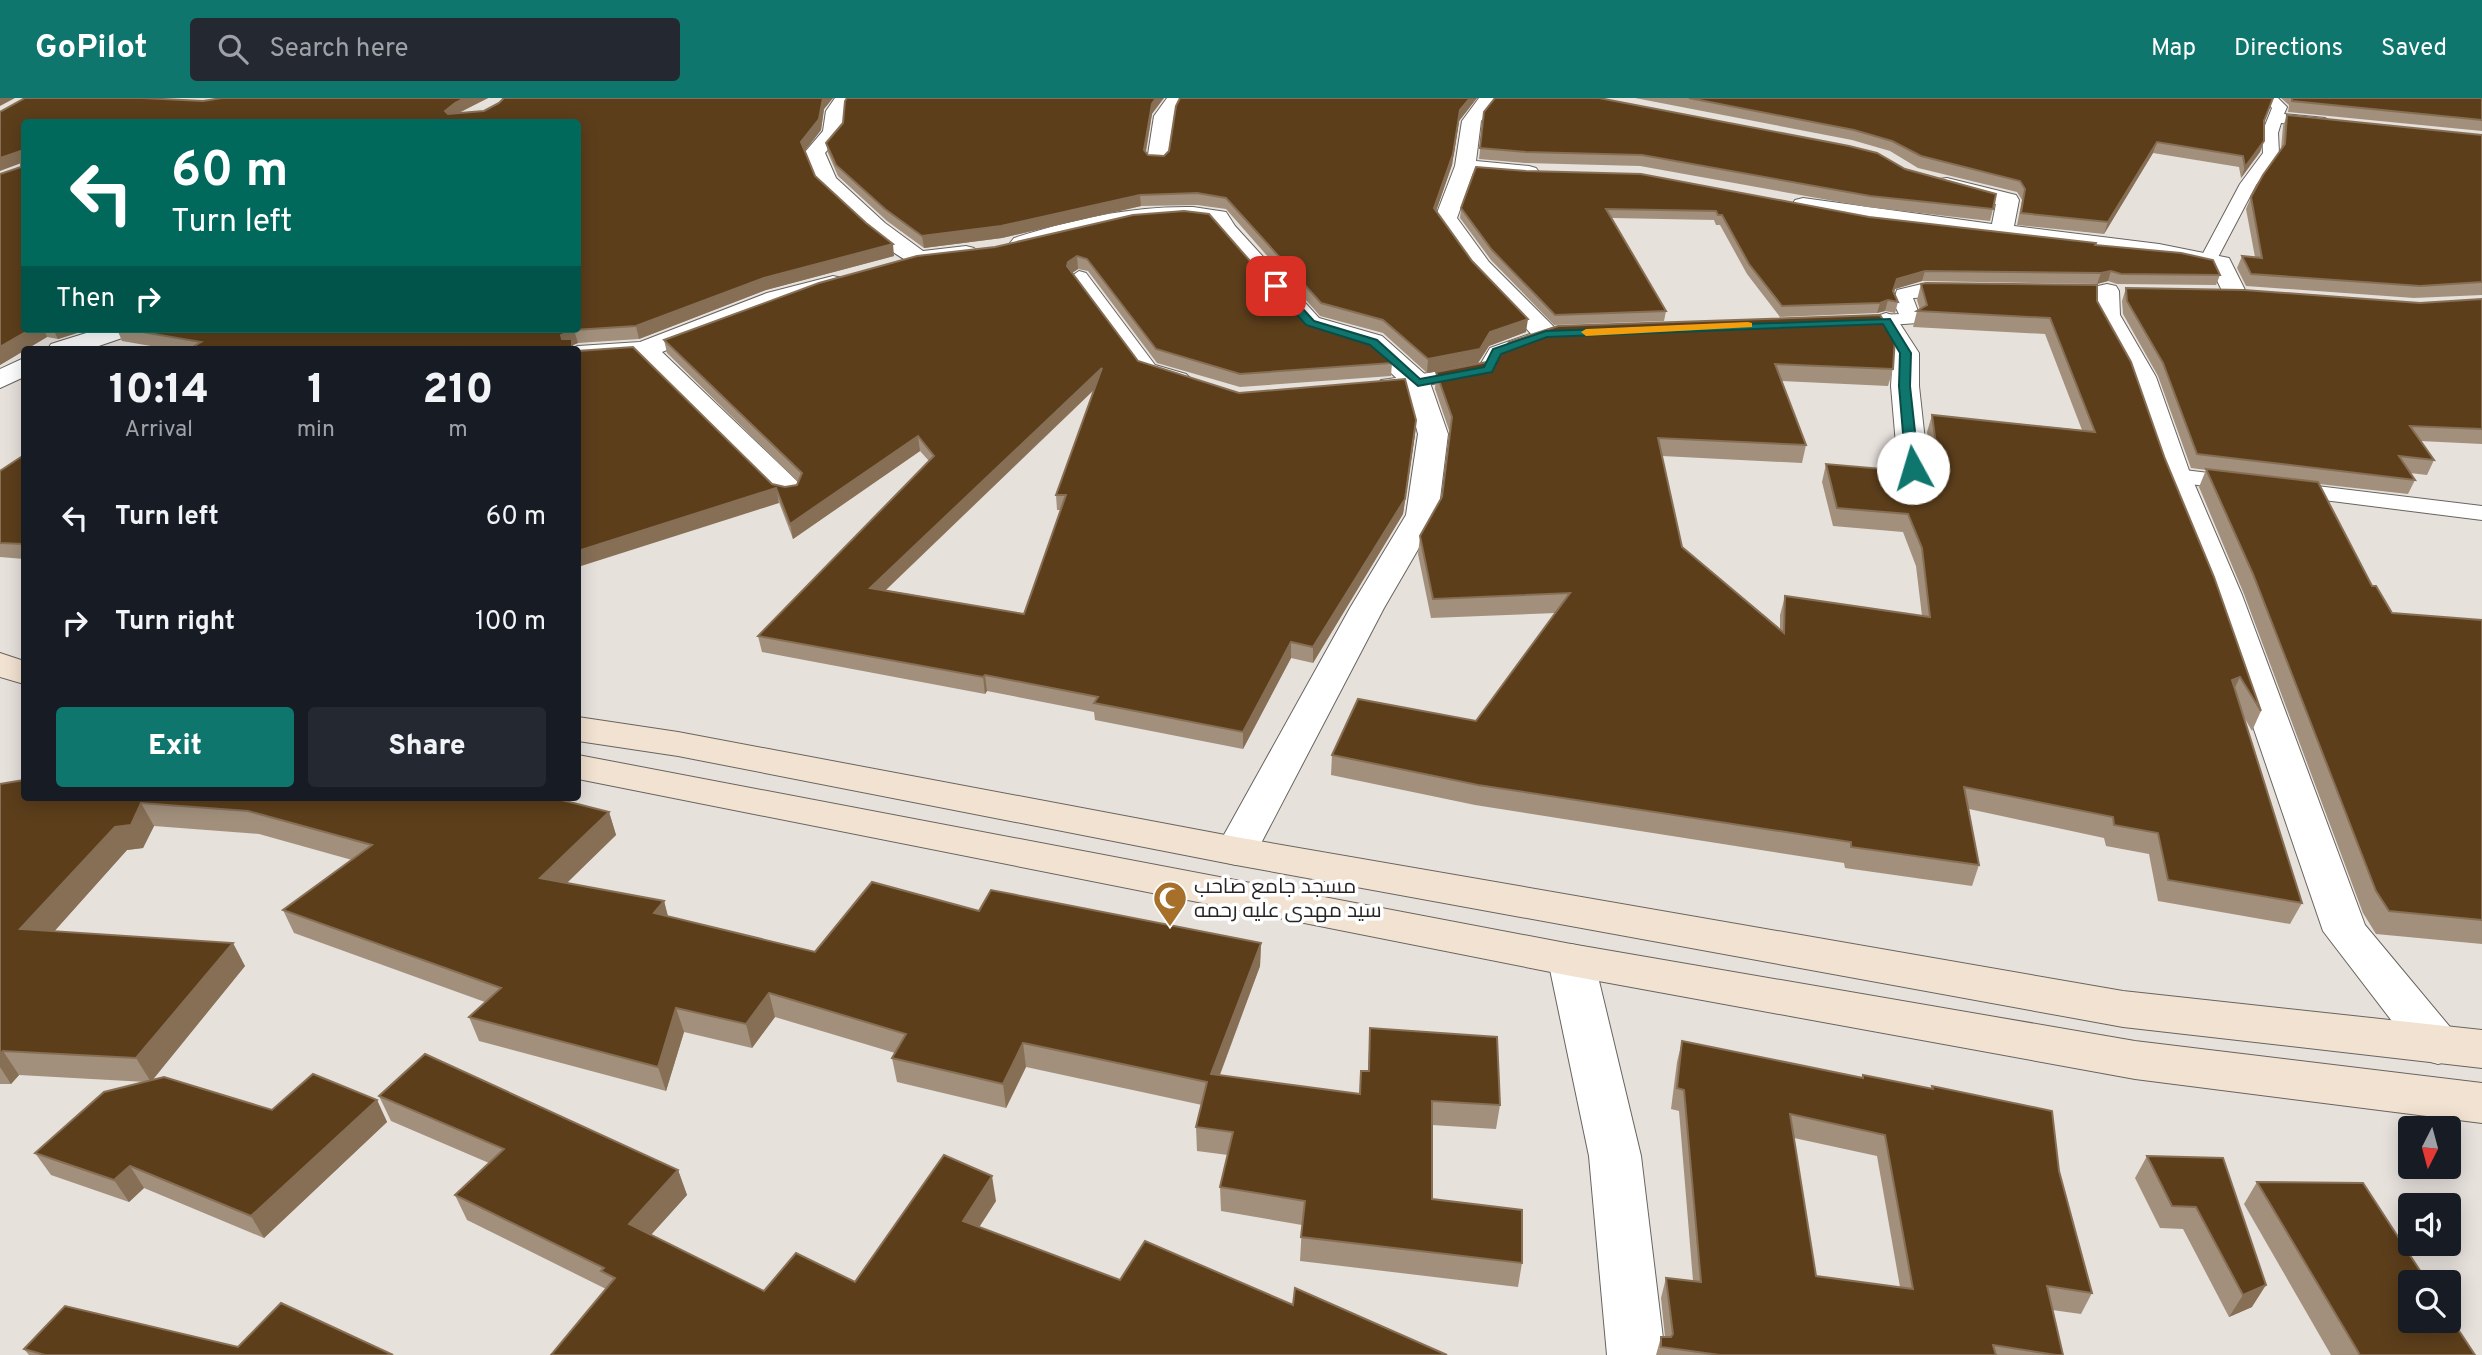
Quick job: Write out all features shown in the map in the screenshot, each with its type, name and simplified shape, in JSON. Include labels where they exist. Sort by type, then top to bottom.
[{"type":"main road","points":[[0,645],[21,648]]},
{"type":"main road","points":[[0,664],[21,672]]},
{"type":"main road","points":[[581,729],[692,747],[1236,850],[2123,1009],[2482,1049]]},
{"type":"main road","points":[[581,768],[1572,960],[2135,1060],[2481,1105]]},
{"type":"street","points":[[844,98],[835,111],[833,132],[815,152],[827,181],[877,228],[918,260]]},
{"type":"street","points":[[1157,161],[1164,116],[1176,98]]},
{"type":"street","points":[[1490,98],[1468,122],[1465,166],[1446,218],[1481,267],[1546,334]]},
{"type":"street","points":[[1465,166],[1553,173]]},
{"type":"street","points":[[1922,177],[2008,200],[2002,232]]},
{"type":"street","points":[[1785,202],[1867,216],[2210,259],[2221,262],[2235,294]]},
{"type":"street","points":[[892,267],[918,260],[998,249],[1105,221],[1153,214],[1190,213],[1217,218],[1310,323],[1373,342],[1418,383],[1433,434],[1422,515],[1367,608],[1236,850]]},
{"type":"street","points":[[581,354],[644,350],[776,298],[853,277]]},
{"type":"street","points":[[2107,291],[2106,315],[2142,377],[2176,476],[2224,595],[2345,932],[2438,1046]]},
{"type":"street","points":[[1886,321],[1906,353],[1905,386],[1913,468]]},
{"type":"street","points":[[72,346],[113,333]]},
{"type":"street","points":[[644,350],[788,490]]},
{"type":"street","points":[[0,380],[21,368]]},
{"type":"street","points":[[1572,960],[1615,1156],[1636,1355]]},
{"type":"lane","points":[[2210,259],[2248,184],[2271,153],[2270,133],[2280,107],[2270,98]]},
{"type":"lane","points":[[2275,118],[2339,124]]},
{"type":"lane","points":[[1079,277],[1148,369],[1200,385]]},
{"type":"lane","points":[[1840,322],[1911,319],[1903,302],[1904,294],[1922,290],[1975,290]]},
{"type":"lane","points":[[2210,293],[2261,296]]},
{"type":"lane","points":[[1363,387],[1418,383],[1488,370],[1497,352],[1546,334],[1571,333]]},
{"type":"lane","points":[[2176,476],[2482,513]]},
{"type":"building","points":[[25,98],[203,101],[222,98],[465,98],[445,111],[448,114],[484,111],[504,98],[823,98],[819,119],[801,142],[815,176],[893,244],[764,278],[636,326],[581,330],[581,119],[21,119],[21,151],[0,158],[0,112]]},
{"type":"building","points":[[847,98],[1156,98],[1152,104],[1144,150],[1148,155],[1164,156],[1169,151],[1176,106],[1180,98],[1470,98],[1460,110],[1453,154],[1434,208],[1472,261],[1528,319],[1490,332],[1480,349],[1428,359],[1383,320],[1321,303],[1226,198],[1197,193],[1140,195],[1001,226],[922,236],[885,209],[836,165],[826,143],[843,123]]},
{"type":"building","points":[[1495,98],[1599,98],[1849,146],[1877,153],[1905,169],[1996,194],[1993,209],[1870,196],[1642,155],[1480,148],[1484,112]]},
{"type":"building","points":[[1689,98],[2273,98],[2264,121],[2264,141],[2245,167],[2243,156],[2157,142],[2108,222],[2021,213],[2025,189],[2020,181],[1921,156],[1892,141],[1854,130]]},
{"type":"building","points":[[2292,98],[2482,98],[2482,120],[2292,101]]},
{"type":"building","points":[[2287,115],[2482,135],[2482,282],[2420,286],[2251,274],[2242,256],[2262,258],[2251,197],[2285,144]]},
{"type":"building","points":[[21,167],[21,333],[24,333],[0,347],[0,174]]},
{"type":"building","points":[[1476,167],[1641,174],[1869,217],[2181,253],[2213,260],[2220,275],[2121,274],[2111,271],[1925,271],[1897,279],[1893,291],[1898,302],[1888,300],[1880,303],[1782,306],[1749,264],[1722,215],[1718,215],[1716,211],[1606,209],[1666,311],[1555,315],[1492,250],[1461,208]]},
{"type":"building","points":[[1184,211],[1209,214],[1299,317],[1363,337],[1392,363],[1240,374],[1156,349],[1087,259],[1077,256],[1068,262],[1067,266],[1138,361],[1239,393],[1405,379],[1416,420],[1405,499],[1313,647],[1291,642],[1243,732],[1094,703],[1098,697],[758,636],[934,456],[918,436],[790,524],[776,488],[581,550],[581,351],[633,347],[772,484],[785,487],[797,485],[802,473],[664,340],[819,283],[917,256],[995,247],[1133,215]],"holes":[[[1102,368],[1056,495],[1066,495],[1024,614],[870,588]]]},
{"type":"building","points":[[1921,284],[2097,285],[2097,301],[2131,362],[2165,459],[2214,577],[2261,711],[2240,677],[2232,680],[2302,903],[2168,880],[2158,833],[2114,825],[2113,817],[1964,787],[1979,865],[1851,847],[1851,842],[1478,785],[1332,755],[1358,699],[1476,721],[1570,593],[1433,599],[1420,536],[1442,497],[1452,417],[1436,372],[1497,360],[1509,342],[1558,326],[1880,315],[1895,338],[1893,369],[1775,364],[1806,445],[1658,438],[1682,547],[1784,633],[1785,596],[1930,617],[1922,548],[1908,514],[1837,508],[1826,464],[1940,474],[1932,415],[2095,432],[2050,318],[1917,311],[1927,305]]},
{"type":"building","points":[[2126,288],[2244,290],[2420,303],[2482,299],[2482,429],[2410,426],[2434,460],[2399,456],[2415,480],[2197,454],[2163,363],[2127,301]]},
{"type":"building","points":[[148,333],[566,333],[561,335],[562,339],[572,339],[572,346],[194,346],[201,342]]},
{"type":"building","points":[[21,457],[21,544],[0,543],[0,471]]},
{"type":"building","points":[[2206,469],[2318,482],[2372,586],[2376,586],[2392,613],[2482,620],[2482,920],[2389,911],[2376,891],[2253,574]]},
{"type":"building","points":[[21,780],[21,801],[566,801],[609,812],[540,878],[664,901],[654,913],[815,952],[872,882],[979,911],[991,890],[1261,943],[1211,1074],[1360,1094],[1361,1071],[1369,1071],[1370,1028],[1497,1037],[1500,1105],[1432,1101],[1432,1199],[1522,1210],[1522,1263],[1301,1237],[1305,1201],[1220,1187],[1233,1132],[1196,1127],[1207,1082],[1023,1043],[1003,1084],[892,1058],[906,1034],[769,993],[746,1024],[676,1008],[658,1067],[469,1017],[501,988],[283,910],[372,845],[248,811],[141,803],[131,825],[115,827],[20,929],[233,943],[136,1058],[3,1051],[0,1054],[0,784]]},
{"type":"building","points":[[1682,1041],[1863,1078],[1863,1075],[1933,1089],[1932,1086],[2052,1111],[2059,1171],[2092,1293],[2047,1286],[2063,1355],[1993,1345],[1996,1355],[1720,1355],[1661,1347],[1661,1337],[1671,1337],[1673,1334],[1666,1278],[1701,1282],[1684,1090],[1677,1088]],"holes":[[[1790,1114],[1885,1135],[1913,1289],[1816,1276]]]},
{"type":"building","points":[[425,1054],[678,1170],[629,1224],[764,1291],[796,1253],[855,1282],[944,1155],[992,1176],[963,1221],[1120,1280],[1145,1241],[1293,1305],[1295,1288],[1447,1355],[551,1355],[615,1278],[601,1271],[604,1268],[455,1195],[504,1149],[379,1096]]},
{"type":"building","points":[[313,1074],[377,1100],[251,1216],[130,1166],[114,1180],[35,1153],[104,1092],[164,1077],[272,1110]]},
{"type":"building","points":[[2147,1156],[2223,1158],[2266,1285],[2243,1295],[2196,1207],[2172,1206]]},
{"type":"building","points":[[2257,1182],[2363,1183],[2398,1237],[2398,1256],[2410,1256],[2420,1270],[2398,1270],[2398,1333],[2461,1333],[2475,1355],[2360,1355]]},
{"type":"building","points":[[281,1303],[393,1355],[45,1355],[24,1349],[65,1306],[238,1347]]},
{"type":"slow traffic","points":[[1586,332],[1748,325]]},
{"type":"place","name":"مسجد جامع صاحب سید مهدی علیه رحمه","points":[[1170,928]]},
{"type":"route","points":[[1276,286],[1310,323],[1373,342],[1418,383],[1488,370],[1497,352],[1546,334],[1886,321],[1906,353],[1905,386],[1913,468]]}]
